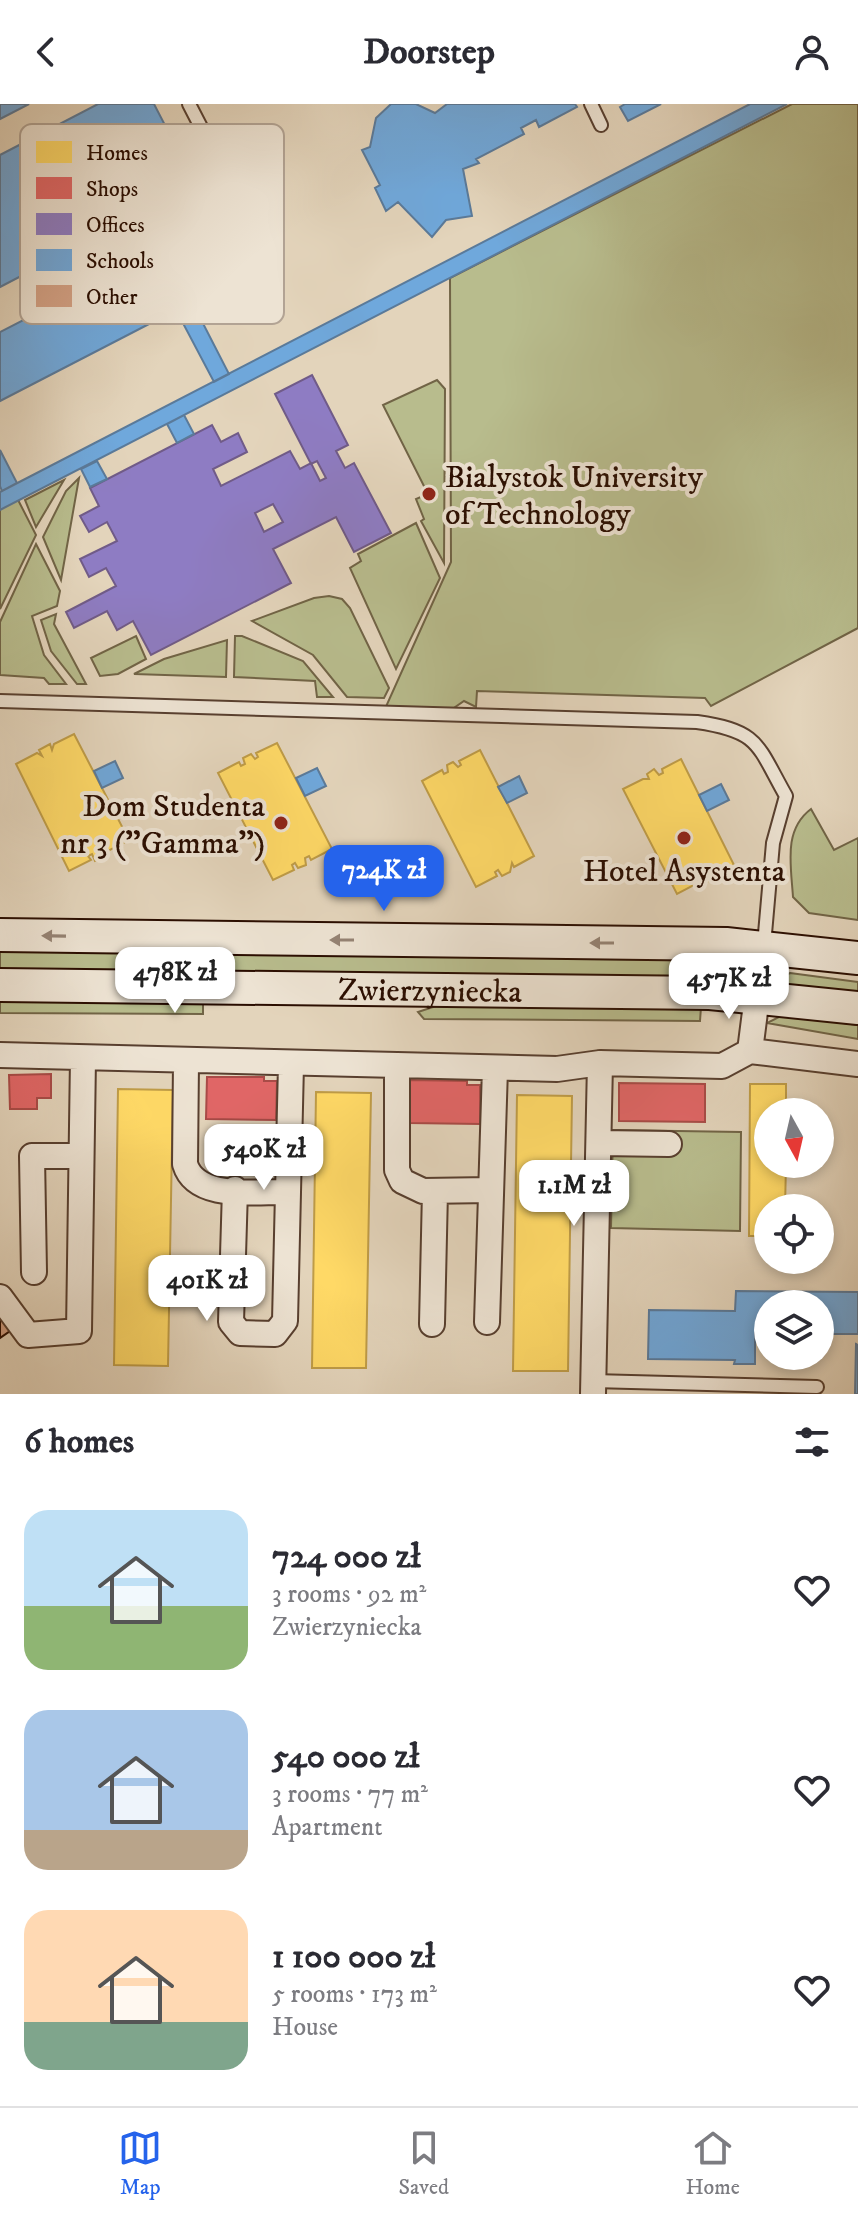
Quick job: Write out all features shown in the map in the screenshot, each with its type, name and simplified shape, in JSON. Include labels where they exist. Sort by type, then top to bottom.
[{"type":"main road","name":"Zwierzyniecka","points":[[0,935],[726,944],[858,958]]},
{"type":"main road","points":[[757,996],[759,983],[769,967],[785,958],[810,952]]},
{"type":"main road","name":"Zwierzyniecka","points":[[0,985],[757,996],[858,1008]]},
{"type":"street","points":[[750,1051],[757,996]]},
{"type":"street","points":[[0,1055],[557,1069],[600,1063],[722,1066],[750,1051],[858,1064]]},
{"type":"street","points":[[0,1297],[28,1335],[79,1331],[83,1058]]},
{"type":"street","points":[[186,1062],[185,1164],[188,1175],[207,1188],[288,1192]]},
{"type":"street","points":[[593,1387],[600,1063]]},
{"type":"street","points":[[235,1189],[231,1322],[240,1333],[275,1334],[283,1328],[291,1064]]},
{"type":"street","points":[[397,1066],[397,1170],[402,1181],[410,1188],[435,1191],[490,1190]]},
{"type":"street","points":[[487,1322],[495,1068]]},
{"type":"street","points":[[600,1143],[669,1144]]},
{"type":"street","points":[[34,1272],[32,1156],[81,1156]]},
{"type":"street","points":[[432,1324],[435,1191]]},
{"type":"lane","points":[[189,104],[199,124]]},
{"type":"lane","points":[[591,104],[601,125]]},
{"type":"lane","points":[[0,701],[665,721],[742,731],[755,743],[786,796],[773,843],[764,948]]},
{"type":"lane","points":[[593,1387],[817,1387]]},
{"type":"green space","points":[[792,104],[858,104],[858,628],[711,706],[705,698],[477,691],[476,707],[464,701],[448,712],[384,711],[451,562],[450,278]]},
{"type":"green space","points":[[437,380],[445,389],[444,563],[421,521],[424,519],[416,499],[428,494],[383,405]]},
{"type":"green space","points":[[79,478],[61,580],[43,537],[66,491]]},
{"type":"green space","points":[[64,480],[36,527],[25,500]]},
{"type":"green space","points":[[15,494],[36,535],[0,609],[0,503]]},
{"type":"green space","points":[[416,523],[440,578],[396,669],[350,568],[361,561],[358,554]]},
{"type":"green space","points":[[36,544],[60,591],[57,606],[32,616],[44,655],[66,684],[49,684],[44,678],[0,675],[0,622]]},
{"type":"green space","points":[[329,596],[342,599],[350,608],[389,688],[384,698],[347,697],[313,655],[252,621],[314,598]]},
{"type":"green space","points":[[56,614],[54,624],[86,684],[77,684],[51,651],[41,620]]},
{"type":"green space","points":[[136,636],[146,659],[118,674],[100,676],[91,658]]},
{"type":"green space","points":[[235,636],[242,636],[303,661],[333,697],[317,697],[315,681],[234,677]]},
{"type":"green space","points":[[227,640],[226,677],[134,674],[164,659]]},
{"type":"green space","points":[[811,809],[834,850],[858,838],[858,920],[809,913],[793,897],[792,838],[802,817]]},
{"type":"green space","points":[[0,949],[204,952],[203,973],[0,971]]},
{"type":"green space","points":[[217,952],[703,959],[703,978],[216,973]]},
{"type":"green space","points":[[790,973],[858,982],[858,995],[786,986],[781,979]]},
{"type":"green space","points":[[0,1000],[203,1000],[203,1014],[0,1013]]},
{"type":"green space","points":[[442,1004],[701,1007],[700,1021],[424,1019],[418,1012]]},
{"type":"green space","points":[[783,1015],[858,1025],[858,1039],[767,1023]]},
{"type":"green space","points":[[613,1130],[741,1132],[740,1231],[611,1228]]},
{"type":"building: Homes","points":[[74,734],[129,840],[108,851],[106,847],[102,849],[105,856],[95,861],[92,854],[88,856],[91,860],[69,871],[16,764],[37,753],[42,756],[39,750],[50,744],[52,750],[54,744]]},
{"type":"building: Homes","name":"Dom Studenta nr 3 (\"Gamma\")","points":[[277,743],[332,849],[311,860],[309,856],[305,858],[306,865],[298,868],[295,863],[292,865],[294,870],[273,880],[218,773],[239,762],[241,766],[245,764],[243,758],[251,754],[255,759],[258,757],[256,753]]},
{"type":"building: Homes","points":[[480,750],[534,856],[514,867],[512,863],[510,872],[502,876],[498,870],[495,872],[497,876],[476,887],[422,781],[442,770],[444,774],[448,772],[447,765],[453,762],[458,767],[461,765],[459,761]]},
{"type":"building: Homes","name":"Hotel Asystenta","points":[[681,759],[734,865],[716,874],[714,870],[709,873],[711,879],[704,884],[700,878],[695,880],[696,884],[677,894],[623,789],[649,779],[647,774],[654,769],[659,775],[663,773],[662,769]]},
{"type":"building: Homes","points":[[750,1084],[786,1084],[786,1098],[754,1098],[754,1178],[786,1178],[785,1194],[754,1194],[754,1236],[749,1236]]},
{"type":"building: Homes","points":[[118,1089],[173,1090],[168,1366],[114,1365]]},
{"type":"building: Homes","points":[[316,1092],[371,1093],[366,1368],[312,1368]]},
{"type":"building: Homes","points":[[517,1095],[572,1096],[568,1371],[513,1371]]},
{"type":"building: Shops","points":[[51,1074],[51,1098],[37,1098],[37,1109],[10,1109],[9,1075]]},
{"type":"building: Shops","points":[[207,1077],[264,1077],[264,1081],[277,1081],[276,1120],[206,1119]]},
{"type":"building: Shops","points":[[410,1080],[467,1081],[467,1085],[480,1085],[480,1124],[409,1123]]},
{"type":"building: Shops","points":[[619,1083],[705,1084],[705,1122],[619,1121]]},
{"type":"building: Offices","points":[[312,375],[348,445],[336,451],[345,468],[354,463],[391,533],[354,552],[336,517],[273,549],[291,583],[151,655],[133,621],[117,630],[107,611],[74,628],[66,612],[116,586],[106,568],[89,577],[80,559],[117,541],[107,522],[89,532],[80,516],[99,506],[90,488],[212,425],[221,442],[238,433],[247,452],[213,469],[221,486],[290,451],[300,469],[311,463],[275,394]],"holes":[[[317,461],[326,478],[320,481],[311,464]],[[273,504],[283,522],[264,532],[255,513]]]},
{"type":"building: Schools","points":[[0,104],[29,104],[0,119]]},
{"type":"building: Schools","points":[[98,104],[154,104],[164,124],[60,124]]},
{"type":"building: Schools","points":[[391,104],[416,104],[435,113],[447,104],[575,104],[577,107],[539,127],[536,120],[521,128],[524,134],[476,159],[479,163],[463,169],[472,216],[446,220],[432,237],[398,202],[386,211],[375,188],[380,185],[362,150],[370,147],[376,118]]},
{"type":"building: Schools","points":[[625,104],[661,104],[628,121],[620,107]]},
{"type":"building: Schools","points":[[750,104],[787,104],[0,510],[0,492]]},
{"type":"building: Schools","points":[[20,145],[20,277],[0,287],[0,155]]},
{"type":"building: Schools","points":[[20,322],[149,324],[0,401],[0,332]]},
{"type":"building: Schools","points":[[183,324],[203,324],[229,374],[214,382]]},
{"type":"building: Schools","points":[[184,415],[194,434],[177,443],[167,424]]},
{"type":"building: Schools","points":[[0,450],[17,483],[2,491],[0,486]]},
{"type":"building: Schools","points":[[97,461],[107,479],[90,487],[81,469]]},
{"type":"building: Schools","points":[[115,761],[123,778],[102,788],[94,771]]},
{"type":"building: Schools","points":[[317,768],[326,786],[305,796],[296,778]]},
{"type":"building: Schools","points":[[519,776],[527,793],[507,803],[498,787]]},
{"type":"building: Schools","points":[[721,784],[729,800],[707,811],[699,795]]},
{"type":"building: Schools","points":[[736,1291],[754,1291],[754,1364],[734,1364],[735,1360],[648,1359],[649,1310],[735,1311]]},
{"type":"building: Schools","points":[[834,1292],[858,1292],[858,1334],[834,1334]]},
{"type":"building: Schools","points":[[858,1345],[858,1394],[855,1394]]},
{"type":"building: Other","points":[[0,1312],[13,1329],[0,1338]]},
{"type":"place","name":"Bialystok University of Technology","points":[[429,494]]},
{"type":"place","name":"Dom Studenta nr 3 (\"Gamma\")","points":[[281,823]]},
{"type":"place","name":"Hotel Asystenta","points":[[684,838]]}]
